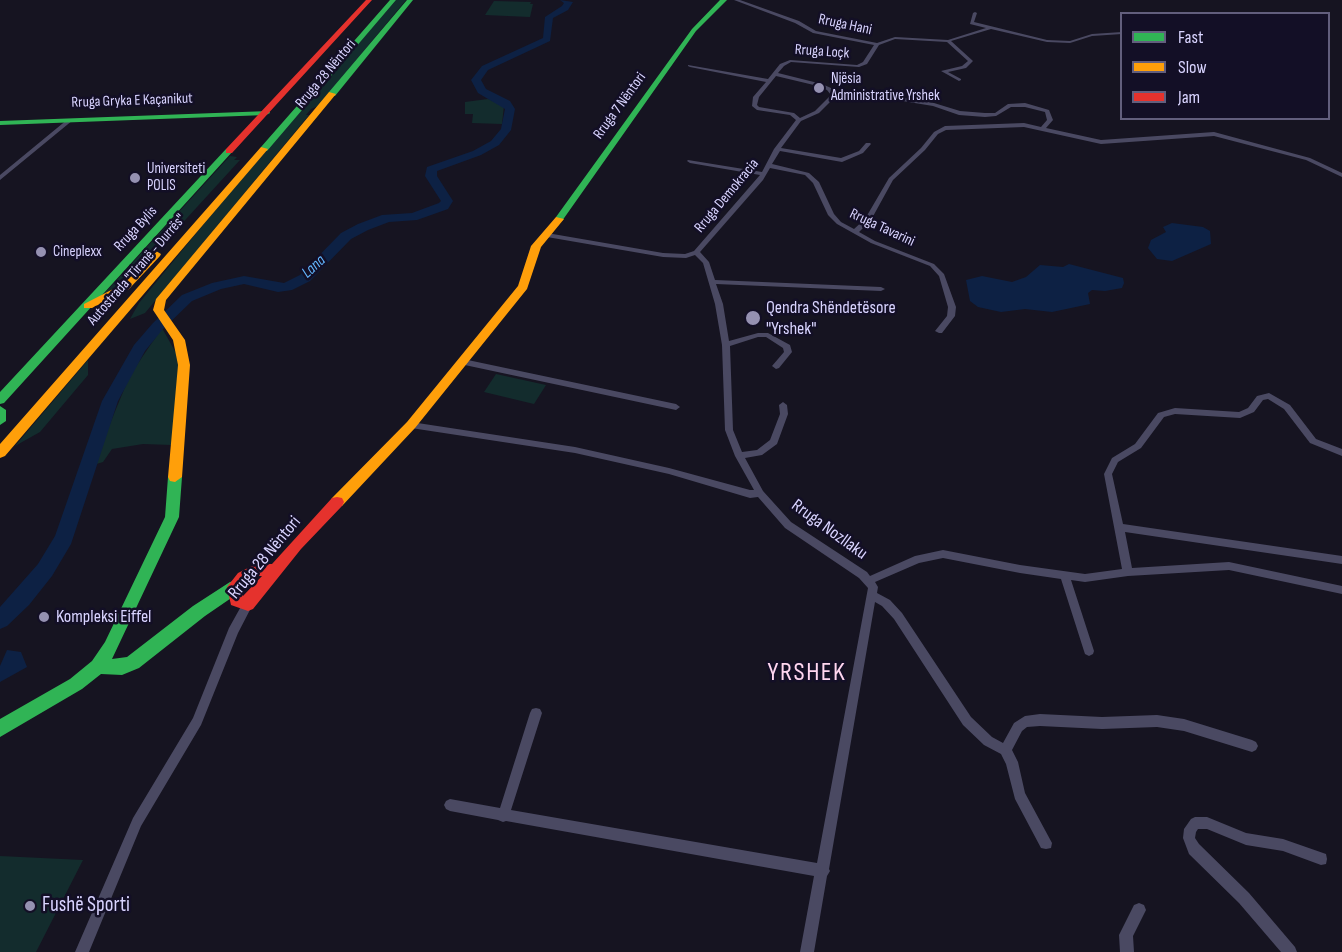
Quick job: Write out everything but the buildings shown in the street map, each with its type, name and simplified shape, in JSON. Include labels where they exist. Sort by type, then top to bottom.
[{"type":"main road","name":"Rruga Bylis","points":[[0,400],[369,0]]},
{"type":"main road","name":"Autostrada \"Tiranë - Durrës\"","points":[[0,437],[386,0]]},
{"type":"main road","name":"Autostrada \"Tiranë - Durrës\"","points":[[0,453],[393,0]]},
{"type":"main road","name":"Rruga 28 Nëntori","points":[[98,666],[111,648],[172,517],[184,365],[183,351],[158,310],[161,299],[410,0]]},
{"type":"main road","name":"Rruga 7 Nëntori","points":[[547,235],[694,30],[724,0]]},
{"type":"main road","name":"Rruga Gryka E Kaçanikut","points":[[0,123],[266,113]]},
{"type":"main road","points":[[88,306],[104,300],[125,287],[200,205],[221,186]]},
{"type":"main road","name":"Rruga 28 Nëntori","points":[[240,597],[274,570],[411,424],[464,362],[523,287],[533,251],[547,235]]},
{"type":"main road","points":[[0,410],[0,421]]},
{"type":"main road","points":[[0,729],[76,684],[98,666],[122,667],[134,663],[199,611],[240,597],[243,577],[252,571],[274,570]]},
{"type":"street","name":"Rruga Hani","points":[[738,0],[797,22],[815,32],[877,44],[895,38],[948,41],[990,28]]},
{"type":"street","points":[[975,13],[972,23],[1047,41],[1070,42],[1092,35],[1120,33]]},
{"type":"street","points":[[948,41],[971,61],[964,67],[943,71],[959,80]]},
{"type":"street","name":"Rruga Loçk","points":[[799,120],[792,114],[755,107],[755,99],[774,74],[790,61],[844,66],[862,65],[877,44]]},
{"type":"street","points":[[690,66],[769,81]]},
{"type":"street","points":[[774,74],[820,85],[830,89],[834,96],[860,92],[978,115],[996,114],[1014,104],[1025,105],[1047,111],[1050,120],[1043,128]]},
{"type":"street","name":"Rruga Demokracia","points":[[547,235],[663,255],[686,256],[696,252],[765,174],[771,166],[777,149],[799,120],[817,112],[834,96]]},
{"type":"street","points":[[0,178],[70,120]]},
{"type":"street","points":[[856,231],[868,220],[891,179],[940,129],[1014,124],[1043,128],[1101,142],[1214,134],[1308,159],[1342,175]]},
{"type":"street","points":[[777,149],[842,160],[861,152],[868,144]]},
{"type":"street","points":[[690,161],[765,174]]},
{"type":"street","name":"Rruga Tavarini","points":[[771,166],[798,171],[811,177],[818,185],[835,220],[873,242],[932,265],[942,275],[952,307],[951,316],[939,331]]},
{"type":"street","name":"Rruga Nozllaku","points":[[696,252],[705,262],[714,282],[726,345],[729,430],[739,456],[760,494],[788,525],[870,580],[871,595],[807,952]]},
{"type":"street","points":[[714,282],[882,289]]},
{"type":"street","points":[[726,345],[768,335],[787,347],[788,352],[776,366]]},
{"type":"street","points":[[464,362],[676,407]]},
{"type":"street","points":[[1128,572],[1108,474],[1115,460],[1138,446],[1161,415],[1175,411],[1240,415],[1251,410],[1260,398],[1269,396],[1287,407],[1313,441],[1342,453]]},
{"type":"street","points":[[739,456],[759,453],[774,442],[784,414],[783,405]]},
{"type":"street","points":[[411,424],[575,450],[669,471],[750,494],[760,494]]},
{"type":"street","points":[[1119,527],[1342,560]]},
{"type":"street","points":[[870,580],[918,559],[943,554],[1085,578],[1128,572],[1229,566],[1342,590]]},
{"type":"street","points":[[1065,576],[1089,651]]},
{"type":"street","points":[[871,595],[886,603],[898,616],[967,722],[988,741],[1005,750],[1012,762],[1019,795],[1046,843]]},
{"type":"street","name":"Rruga 28 Nëntori","points":[[82,952],[137,822],[197,721],[229,640],[240,597]]},
{"type":"street","points":[[503,816],[536,714]]},
{"type":"street","points":[[1005,750],[1018,727],[1025,722],[1040,720],[1102,723],[1157,721],[1184,725],[1252,746]]},
{"type":"street","points":[[450,806],[823,871]]},
{"type":"street","points":[[1290,952],[1244,898],[1194,849],[1189,838],[1190,829],[1195,823],[1207,823],[1245,839],[1283,845],[1321,859]]},
{"type":"street","points":[[1127,952],[1126,935],[1139,910]]},
{"type":"green space","points":[[396,0],[406,0],[318,106],[311,109],[306,115],[309,115],[145,313],[130,319],[139,303],[226,197]]},
{"type":"green space","points":[[494,1],[531,2],[530,4],[533,4],[530,17],[485,15]]},
{"type":"green space","points":[[488,99],[504,105],[502,124],[472,123],[473,114],[465,114],[465,102]]},
{"type":"green space","points":[[230,156],[237,157],[234,160],[240,160],[134,276],[101,297]]},
{"type":"green space","points":[[162,328],[176,353],[178,366],[172,445],[143,444],[112,449],[103,462],[93,465],[130,375]]},
{"type":"green space","points":[[88,360],[88,375],[40,432],[15,446]]},
{"type":"green space","points":[[496,374],[546,385],[534,404],[484,392]]},
{"type":"green space","name":"Fushë Sporti","points":[[0,856],[83,860],[36,952],[0,952]]},
{"type":"water","points":[[1172,223],[1203,227],[1210,231],[1211,244],[1172,261],[1157,259],[1148,248],[1151,240],[1166,232],[1163,227]]},
{"type":"water","points":[[1069,264],[1123,278],[1124,283],[1122,288],[1105,291],[1092,290],[1088,293],[1090,304],[1052,312],[1025,309],[1001,312],[978,307],[970,301],[966,280],[982,276],[1012,282],[1026,277],[1040,265],[1063,267]]},
{"type":"water","points":[[7,650],[21,652],[27,667],[0,682],[0,666]]},
{"type":"waterway","name":"Lana","points":[[0,620],[22,599],[45,570],[64,538],[110,401],[139,349],[158,326],[187,298],[217,286],[244,280],[278,288],[287,287],[305,278],[346,236],[363,227],[387,218],[413,217],[444,206],[447,201],[431,176],[431,169],[477,153],[495,143],[506,130],[510,109],[506,103],[482,91],[476,80],[485,68],[547,39],[549,17],[565,8],[569,2],[564,0]]},
{"type":"traffic: fast","points":[[264,149],[393,0]]},
{"type":"traffic: fast","points":[[332,94],[410,0]]},
{"type":"traffic: fast","points":[[559,219],[694,30],[724,0]]},
{"type":"traffic: fast","points":[[0,123],[266,113]]},
{"type":"traffic: fast","points":[[0,400],[229,151]]},
{"type":"traffic: fast","points":[[0,410],[0,421]]},
{"type":"traffic: fast","points":[[0,729],[76,684],[98,666],[111,647],[172,517],[175,477]]},
{"type":"traffic: fast","points":[[98,666],[122,667],[133,663],[199,611],[235,587]]},
{"type":"traffic: slow","points":[[175,477],[184,365],[179,340],[158,310],[161,299],[332,94]]},
{"type":"traffic: slow","points":[[0,453],[264,149]]},
{"type":"traffic: slow","points":[[337,502],[411,425],[523,287],[536,246],[559,219]]},
{"type":"traffic: slow","points":[[88,306],[125,287],[156,254]]},
{"type":"traffic: jam","points":[[229,151],[369,0]]},
{"type":"traffic: jam","points":[[274,570],[256,570],[243,577],[235,587],[236,600],[248,604],[296,545],[337,502]]},
{"type":"place","name":"Njësia Administrative Yrshek","points":[[819,88]]},
{"type":"place","name":"Universiteti POLIS","points":[[135,178]]},
{"type":"place","name":"Cineplexx","points":[[41,252]]},
{"type":"place","name":"Qendra Shëndetësore \"Yrshek\"","points":[[753,318]]},
{"type":"place","name":"Kompleksi Eiffel","points":[[44,617]]},
{"type":"place","name":"Fushë Sporti","points":[[30,906]]},
{"type":"district","name":"YRSHEK","points":[[807,673]]}]
